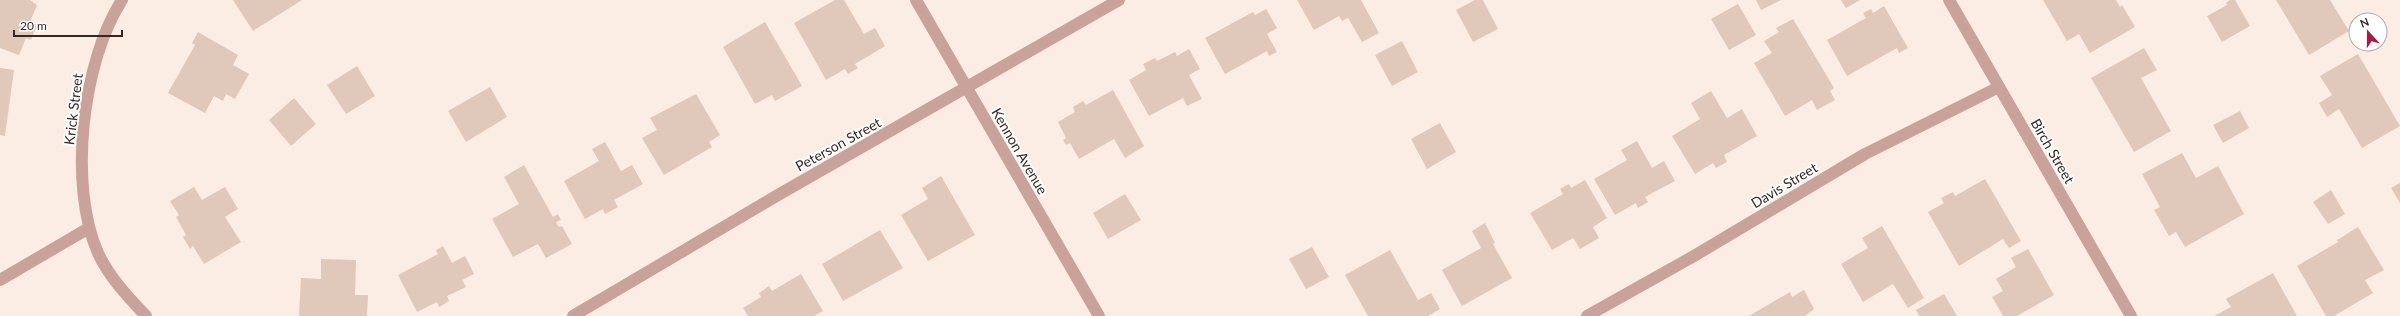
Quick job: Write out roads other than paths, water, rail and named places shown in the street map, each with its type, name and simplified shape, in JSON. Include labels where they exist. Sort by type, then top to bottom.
[{"type":"street","name":"Krick Street","points":[[89,228],[83,201],[82,170],[88,90],[98,47],[112,15],[122,0]]},
{"type":"street","name":"Kennon Avenue","points":[[916,0],[1099,316]]},
{"type":"street","name":"Peterson Street","points":[[573,316],[778,195],[1119,0]]},
{"type":"street","name":"Birch Street","points":[[1949,0],[2130,316]]},
{"type":"street","name":"Davis Street","points":[[1587,316],[1694,256],[1865,154],[1999,86]]},
{"type":"street","points":[[0,280],[89,228],[99,254],[119,287],[146,316]]}]
